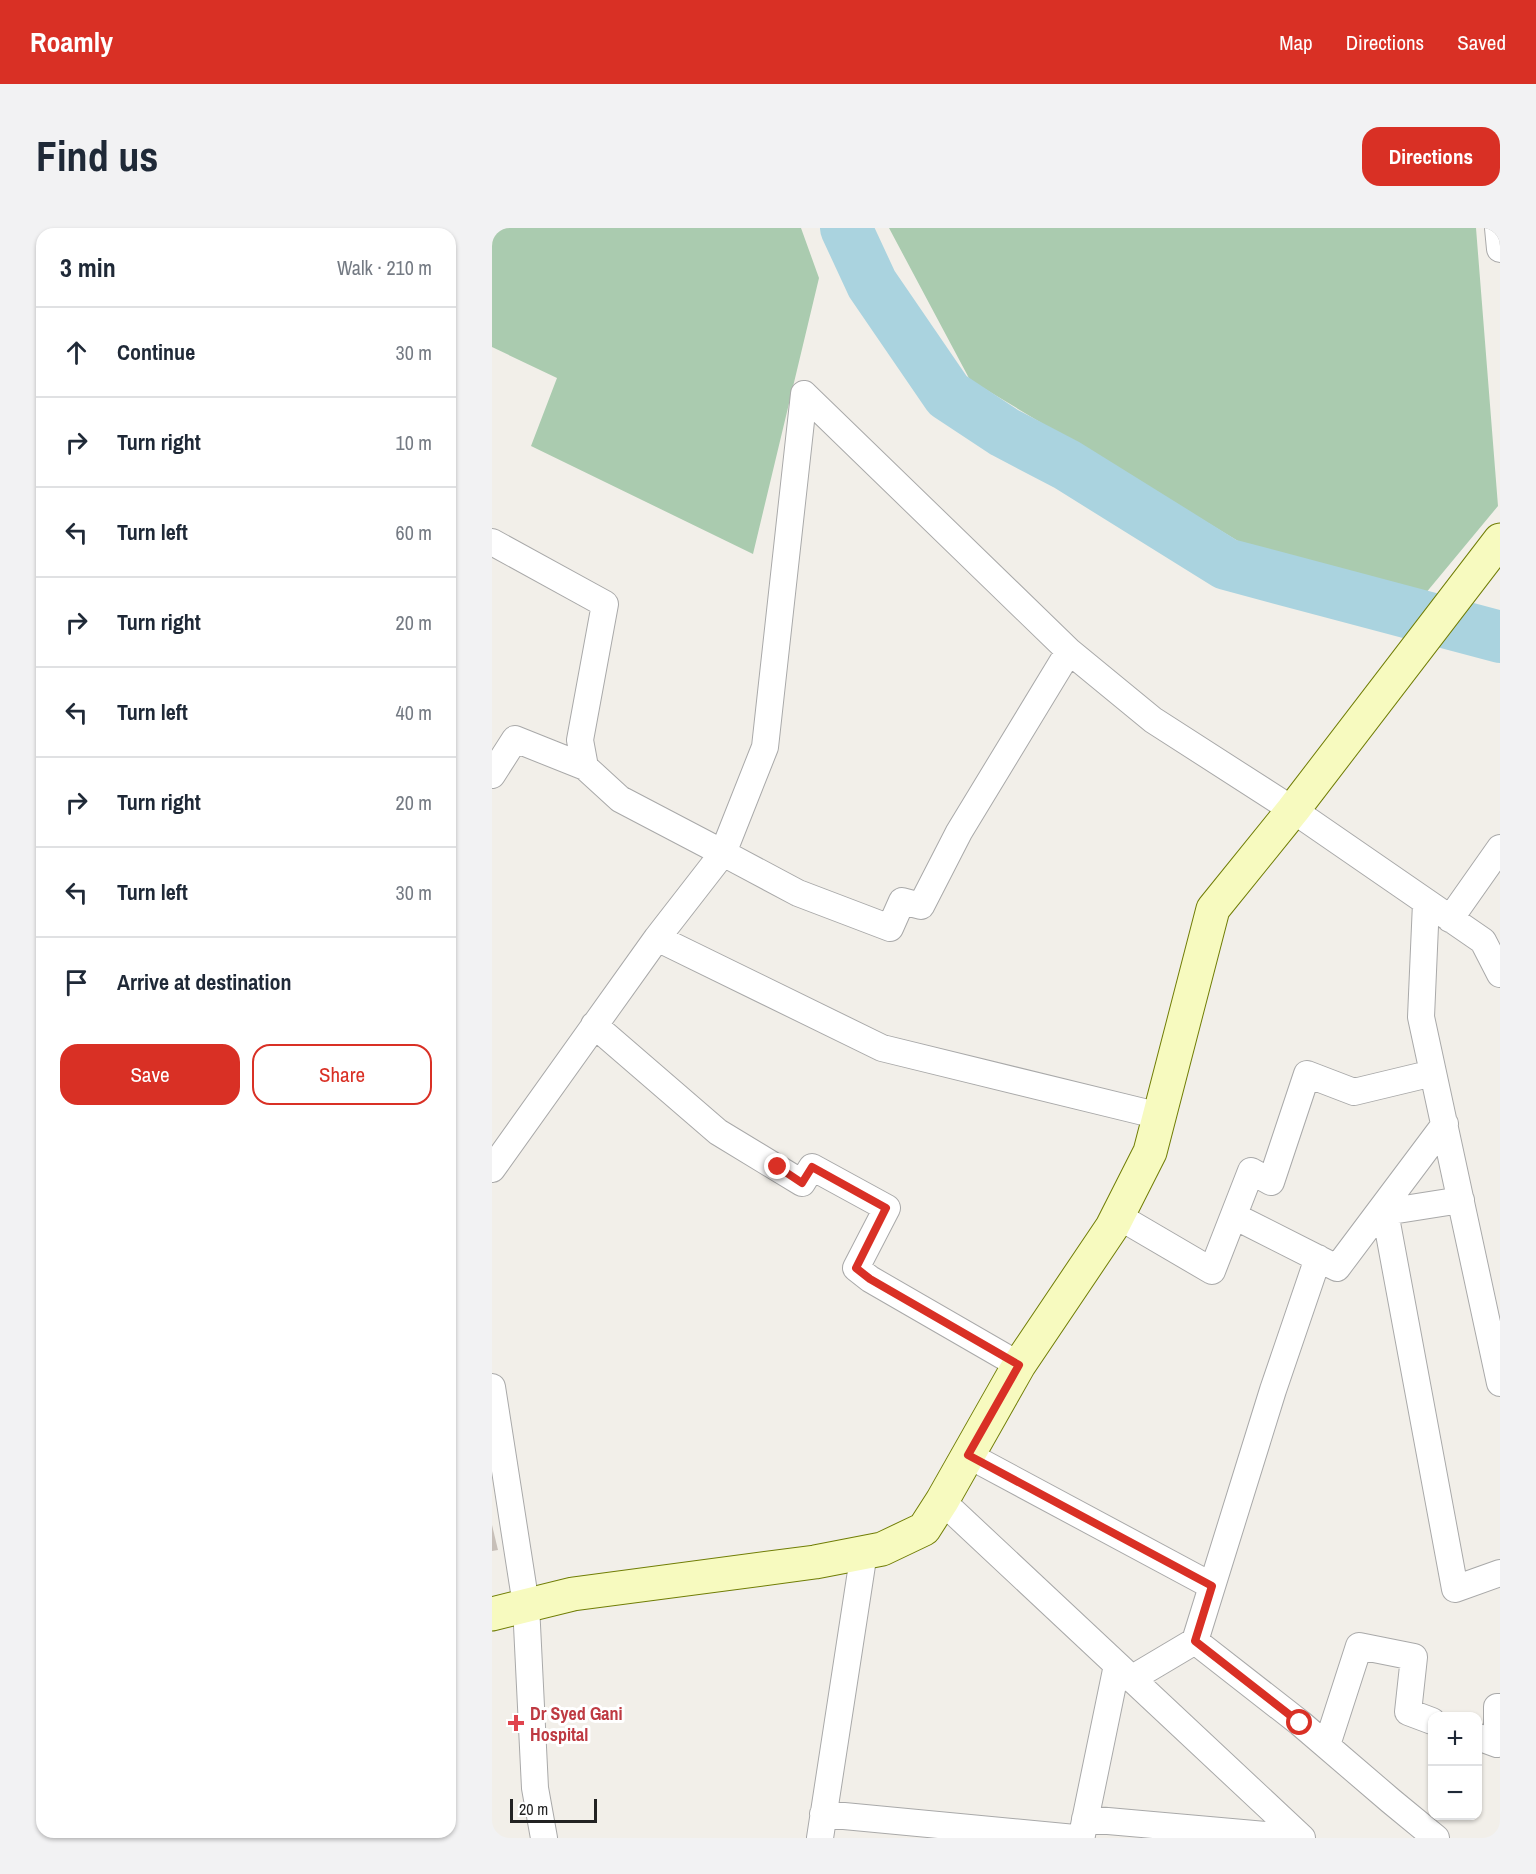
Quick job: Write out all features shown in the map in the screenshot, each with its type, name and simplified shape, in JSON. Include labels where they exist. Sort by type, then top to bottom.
[{"type":"street","points":[[1498,228],[1500,249]]},
{"type":"street","points":[[492,1169],[657,938],[723,854],[765,747],[804,393],[1069,651],[1153,720],[1293,810],[1450,919],[1492,940],[1500,974]]},
{"type":"street","points":[[492,1614],[573,1594],[814,1562],[882,1549],[924,1529],[1019,1365],[1118,1216],[1150,1152],[1213,909],[1293,810],[1500,540]]},
{"type":"street","points":[[492,542],[604,604],[580,740],[585,767]]},
{"type":"street","points":[[492,775],[515,738],[585,767],[620,799],[798,893],[890,928],[902,901],[921,906],[958,832],[1069,651]]},
{"type":"street","points":[[1450,919],[1500,848]]},
{"type":"street","points":[[1426,903],[1421,1017],[1500,1383]]},
{"type":"street","points":[[657,938],[882,1048],[1160,1116]]},
{"type":"street","points":[[594,1024],[718,1132],[802,1183],[812,1167],[886,1208],[856,1268],[870,1279],[1019,1365]]},
{"type":"street","points":[[1118,1216],[1212,1271],[1251,1171],[1271,1182],[1307,1074],[1354,1092],[1433,1073]]},
{"type":"street","points":[[1234,1216],[1337,1268],[1444,1124]]},
{"type":"street","points":[[1461,1200],[1385,1212],[1455,1589],[1500,1573]]},
{"type":"street","points":[[1124,1672],[1195,1641],[1273,1390],[1318,1258]]},
{"type":"street","points":[[492,1387],[526,1605],[535,1788],[544,1838]]},
{"type":"street","points":[[968,1455],[1212,1586]]},
{"type":"street","points":[[942,1501],[1302,1838]]},
{"type":"street","points":[[864,1552],[821,1826],[1302,1838]]},
{"type":"street","points":[[1195,1641],[1326,1745],[1436,1838]]},
{"type":"street","points":[[1326,1745],[1359,1646],[1414,1656],[1408,1712],[1428,1720]]},
{"type":"street","points":[[1081,1832],[1124,1672]]},
{"type":"street","points":[[1482,1738],[1497,1744],[1497,1707],[1500,1707]]},
{"type":"green space","points":[[492,228],[801,228],[819,278],[753,554],[531,446],[557,378],[492,347]]},
{"type":"green space","points":[[889,228],[1476,228],[1498,506],[1425,594],[1243,544],[970,380]]},
{"type":"building","points":[[492,1525],[498,1550],[492,1551]]},
{"type":"waterway","points":[[846,228],[872,284],[948,395],[1004,432],[1067,465],[1226,564],[1500,637]]},
{"type":"place","name":"Dr Syed Gani Hospital","points":[[516,1723]]},
{"type":"route","points":[[778,1167],[802,1183],[812,1167],[886,1208],[856,1268],[870,1279],[1019,1365],[968,1455],[1212,1586],[1195,1641],[1300,1723]]}]
